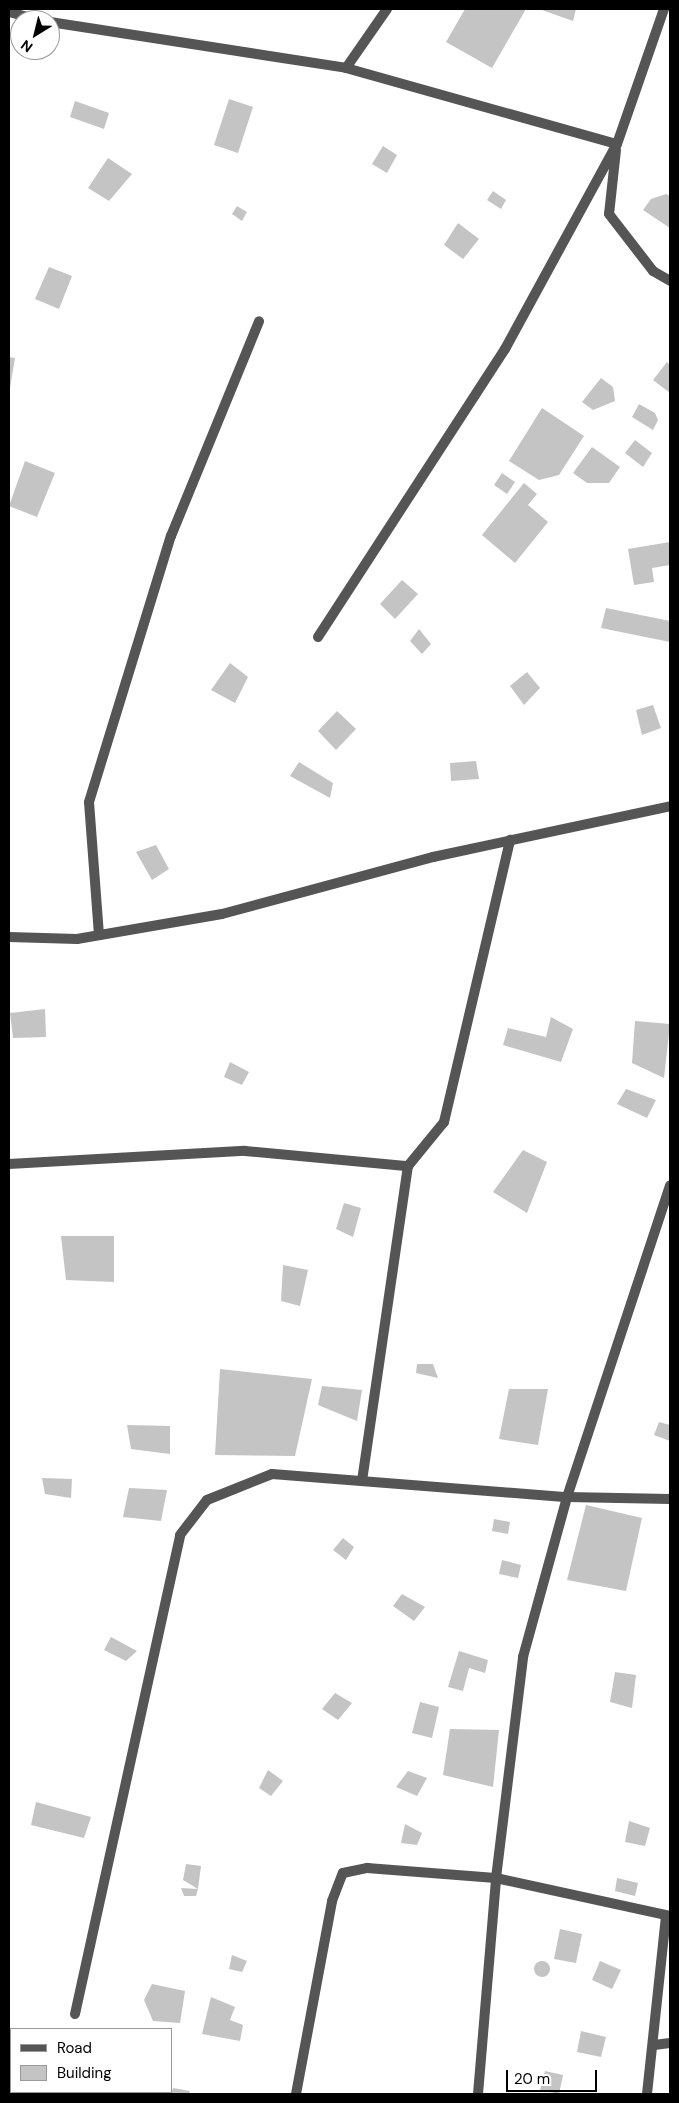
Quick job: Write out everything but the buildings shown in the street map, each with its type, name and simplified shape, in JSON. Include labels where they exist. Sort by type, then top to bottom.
[{"type":"street","points":[[346,68],[387,9]]},
{"type":"street","points":[[318,638],[505,349],[616,144],[664,9]]},
{"type":"street","points":[[60,24],[346,68],[616,144]]},
{"type":"street","points":[[616,144],[609,214],[653,272],[670,282]]},
{"type":"street","points":[[99,935],[89,802],[171,536],[259,321]]},
{"type":"street","points":[[9,938],[99,935],[222,914],[510,840],[670,806]]},
{"type":"street","points":[[362,1481],[408,1166],[444,1122],[510,840]]},
{"type":"street","points":[[9,1164],[245,1151],[408,1166]]},
{"type":"street","points":[[478,2094],[496,1878],[523,1657],[567,1497],[670,1186]]},
{"type":"street","points":[[75,2014],[180,1535],[207,1500],[272,1474],[567,1497],[670,1499]]},
{"type":"street","points":[[296,2094],[332,1901],[343,1873],[367,1868],[496,1878],[668,1916],[647,2094]]},
{"type":"street","points":[[654,2045],[670,2043]]}]
